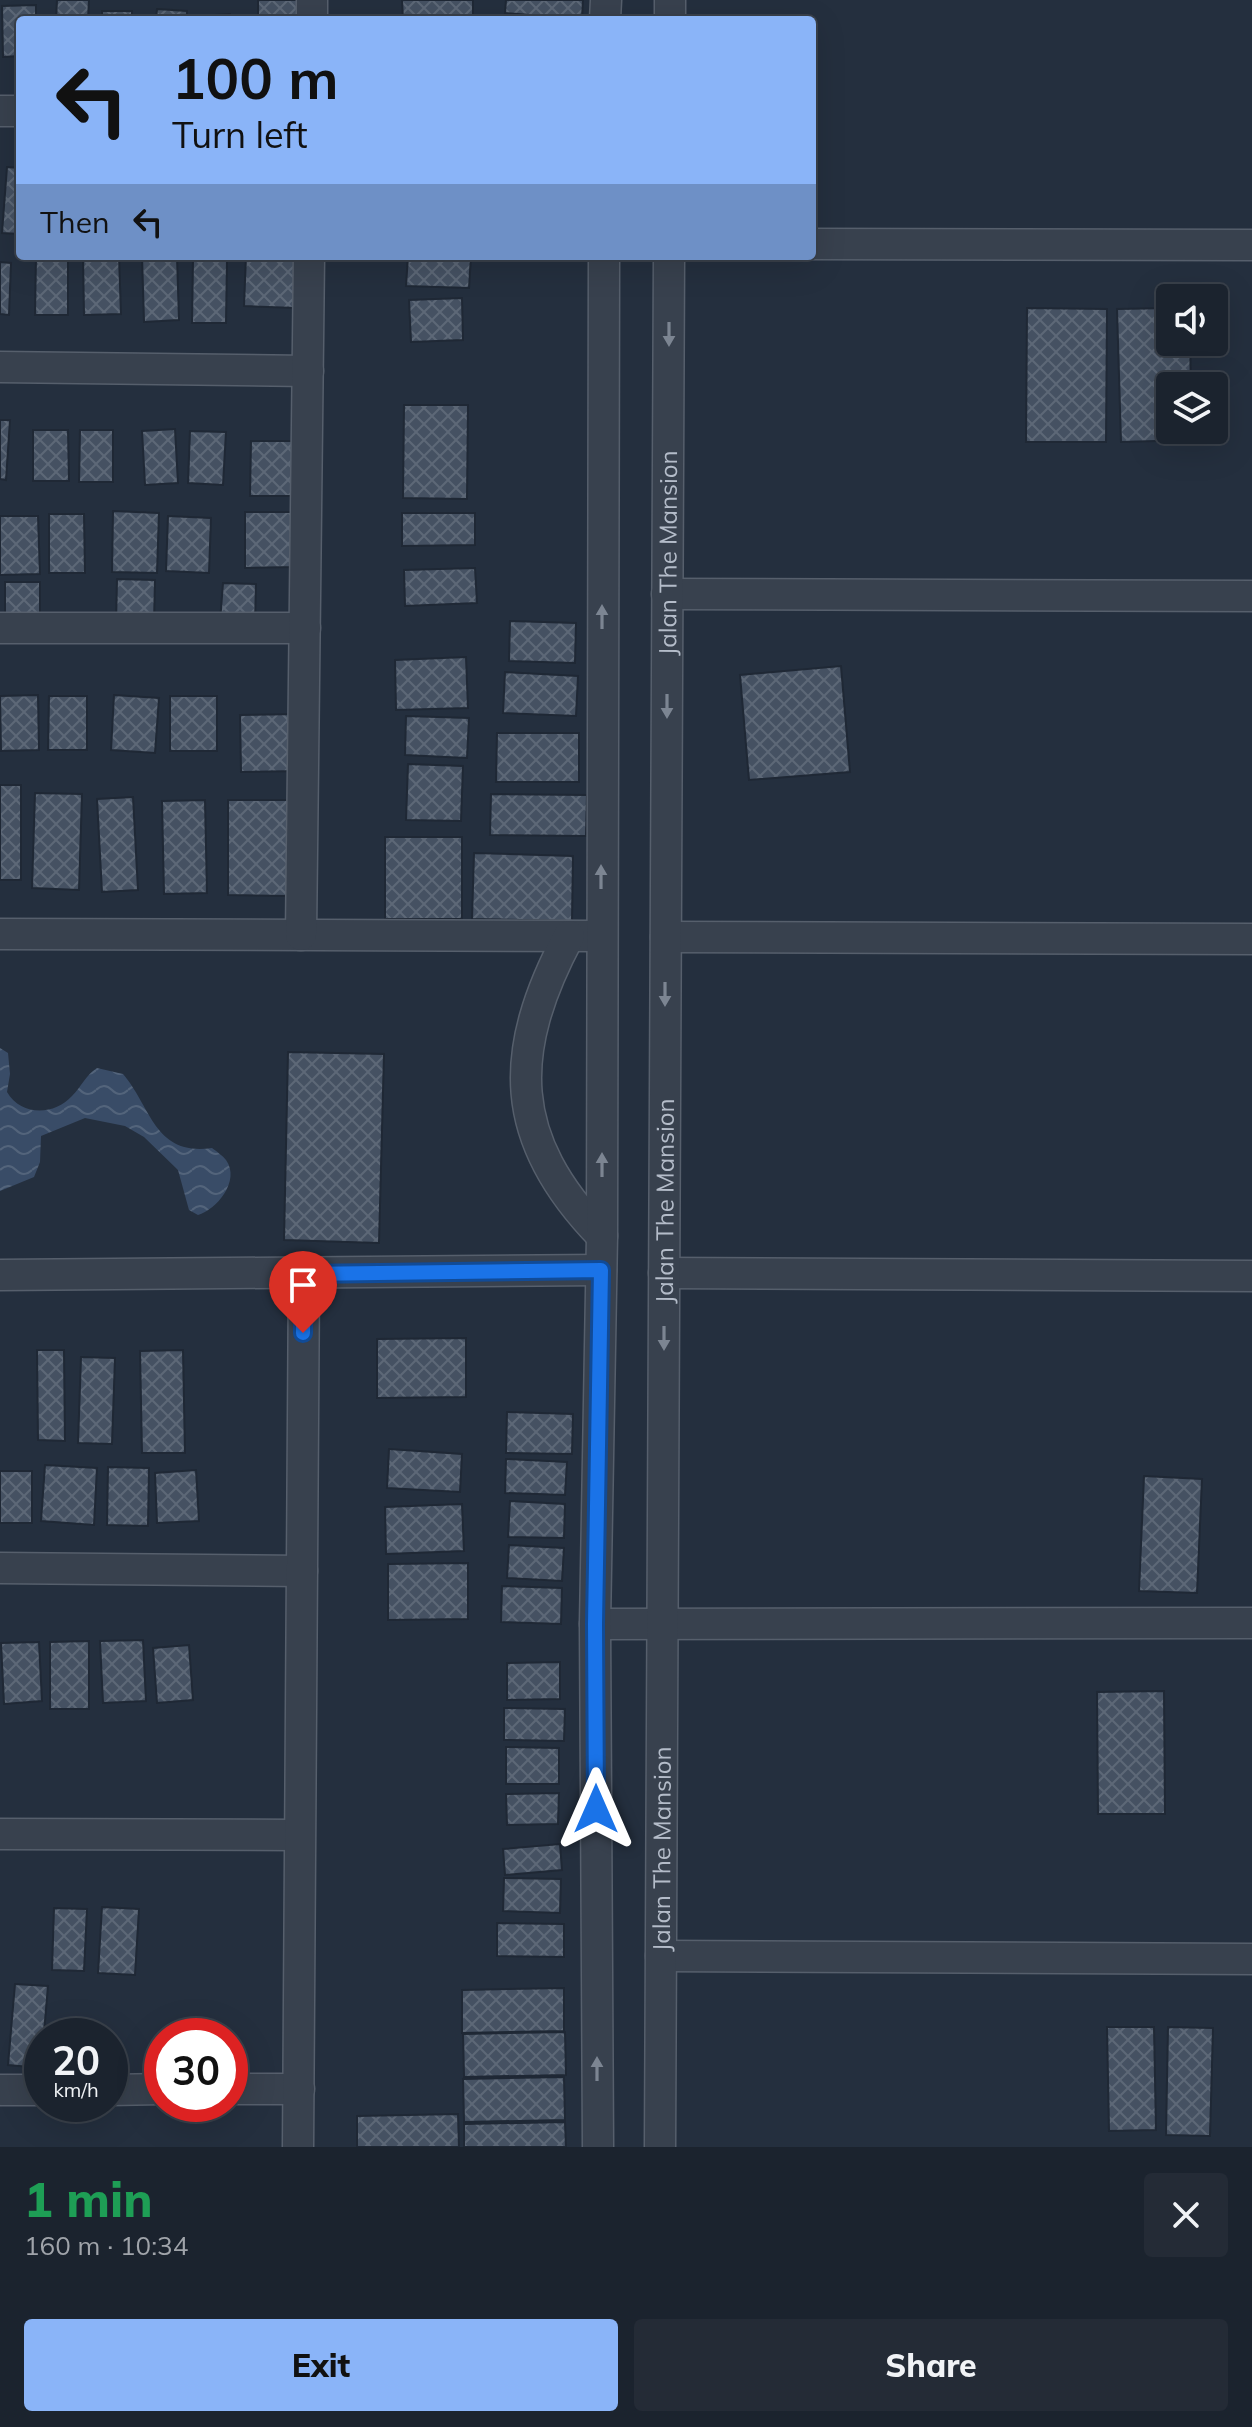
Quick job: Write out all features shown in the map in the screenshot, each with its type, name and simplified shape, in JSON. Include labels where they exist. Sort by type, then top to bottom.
[{"type":"street","points":[[816,244],[1252,245]]},
{"type":"street","points":[[301,935],[309,260]]},
{"type":"street","points":[[598,2147],[595,1624],[602,1236],[604,260]]},
{"type":"street","name":"Jalan The Mansion","points":[[660,2147],[669,260]]},
{"type":"street","points":[[0,367],[308,371]]},
{"type":"street","points":[[667,594],[1252,596]]},
{"type":"street","points":[[0,628],[305,628]]},
{"type":"street","points":[[0,934],[601,936]]},
{"type":"street","points":[[569,936],[547,977],[533,1015],[526,1056],[527,1096],[535,1136],[551,1174],[574,1207],[602,1236]]},
{"type":"street","points":[[666,937],[1252,939]]},
{"type":"street","points":[[0,1275],[601,1270]]},
{"type":"street","points":[[664,1273],[1252,1276]]},
{"type":"street","points":[[298,2147],[304,1274]]},
{"type":"street","points":[[0,1568],[302,1571]]},
{"type":"street","points":[[595,1624],[1252,1623]]},
{"type":"street","points":[[0,1834],[298,1835]]},
{"type":"street","points":[[661,1956],[1252,1959]]},
{"type":"street","points":[[248,2089],[299,2089]]},
{"type":"street","points":[[0,2090],[24,2090]]},
{"type":"water","points":[[0,1048],[8,1053],[10,1074],[7,1092],[13,1100],[29,1109],[47,1110],[65,1103],[97,1068],[123,1074],[166,1137],[178,1145],[193,1149],[212,1148],[225,1158],[230,1177],[224,1194],[212,1207],[198,1215],[189,1210],[178,1170],[144,1137],[125,1126],[85,1118],[41,1136],[40,1162],[34,1177],[0,1191]]},
{"type":"building","points":[[57,0],[89,0],[88,16],[56,16]]},
{"type":"building","points":[[258,0],[302,0],[302,16],[258,16]]},
{"type":"building","points":[[402,0],[473,0],[473,16],[403,16]]},
{"type":"building","points":[[506,0],[583,0],[582,16],[505,13]]},
{"type":"building","points":[[36,5],[36,16],[16,16],[16,56],[3,57],[2,6]]},
{"type":"building","points":[[157,9],[187,11],[187,16],[156,16]]},
{"type":"building","points":[[102,11],[132,11],[132,16],[102,16]]},
{"type":"building","points":[[7,167],[16,168],[16,234],[2,233]]},
{"type":"building","points":[[36,260],[68,260],[68,315],[35,315]]},
{"type":"building","points":[[83,260],[119,260],[121,314],[84,315]]},
{"type":"building","points":[[142,260],[177,260],[179,320],[144,322]]},
{"type":"building","points":[[193,260],[227,260],[226,323],[192,323]]},
{"type":"building","points":[[246,260],[296,260],[295,308],[244,306]]},
{"type":"building","points":[[408,260],[471,260],[469,288],[406,286]]},
{"type":"building","points":[[0,262],[11,263],[9,315],[0,314]]},
{"type":"building","points":[[462,298],[463,340],[411,342],[409,300]]},
{"type":"building","points":[[1027,308],[1107,309],[1106,442],[1026,442]]},
{"type":"building","points":[[1156,308],[1156,356],[1190,356],[1191,372],[1156,372],[1156,441],[1121,442],[1117,309]]},
{"type":"building","points":[[404,405],[468,405],[467,499],[403,498]]},
{"type":"building","points":[[0,420],[10,420],[6,480],[0,479]]},
{"type":"building","points":[[175,429],[178,483],[145,485],[142,431]]},
{"type":"building","points":[[33,430],[68,430],[69,481],[33,481]]},
{"type":"building","points":[[80,430],[113,430],[113,482],[79,482]]},
{"type":"building","points":[[190,431],[226,432],[223,485],[188,483]]},
{"type":"building","points":[[251,441],[297,441],[296,496],[250,496]]},
{"type":"building","points":[[113,511],[159,513],[157,573],[112,572]]},
{"type":"building","points":[[245,512],[294,512],[295,567],[245,568]]},
{"type":"building","points":[[402,513],[475,513],[475,545],[402,546]]},
{"type":"building","points":[[49,514],[84,514],[85,573],[49,573]]},
{"type":"building","points":[[0,516],[38,516],[40,574],[0,575]]},
{"type":"building","points":[[168,516],[211,518],[209,573],[166,571]]},
{"type":"building","points":[[475,568],[477,603],[405,606],[404,570]]},
{"type":"building","points":[[117,579],[155,580],[154,623],[116,623]]},
{"type":"building","points":[[5,582],[40,582],[40,623],[5,623]]},
{"type":"building","points":[[223,583],[256,584],[255,623],[220,622]]},
{"type":"building","points":[[510,621],[576,623],[575,663],[509,661]]},
{"type":"building","points":[[466,657],[468,708],[396,710],[395,660]]},
{"type":"building","points":[[841,666],[850,772],[749,780],[740,675]]},
{"type":"building","points":[[505,672],[578,676],[576,716],[503,713]]},
{"type":"building","points":[[38,695],[39,750],[1,751],[0,696]]},
{"type":"building","points":[[114,695],[159,698],[155,753],[111,750]]},
{"type":"building","points":[[49,696],[87,696],[87,750],[48,750]]},
{"type":"building","points":[[170,696],[217,696],[217,751],[170,751]]},
{"type":"building","points":[[300,714],[301,771],[241,772],[240,715]]},
{"type":"building","points":[[406,716],[469,718],[467,758],[405,755]]},
{"type":"building","points":[[497,733],[579,733],[579,782],[496,782]]},
{"type":"building","points":[[408,764],[463,766],[461,821],[406,820]]},
{"type":"building","points":[[0,785],[21,785],[21,880],[0,880]]},
{"type":"building","points":[[35,793],[82,794],[79,890],[32,888]]},
{"type":"building","points":[[491,794],[587,795],[586,836],[490,835]]},
{"type":"building","points":[[133,797],[138,890],[102,892],[97,799]]},
{"type":"building","points":[[205,800],[207,893],[164,894],[162,801]]},
{"type":"building","points":[[228,800],[289,800],[288,896],[228,895]]},
{"type":"building","points":[[385,837],[462,837],[462,919],[385,919]]},
{"type":"building","points":[[474,853],[573,856],[572,921],[472,919]]},
{"type":"building","points":[[288,1052],[384,1054],[379,1243],[284,1240]]},
{"type":"building","points":[[466,1338],[466,1397],[377,1398],[377,1339]]},
{"type":"building","points":[[37,1350],[64,1350],[65,1441],[38,1440]]},
{"type":"building","points":[[183,1350],[185,1453],[142,1453],[140,1351]]},
{"type":"building","points":[[81,1357],[115,1358],[112,1444],[78,1443]]},
{"type":"building","points":[[507,1412],[573,1414],[572,1454],[506,1453]]},
{"type":"building","points":[[389,1449],[462,1454],[460,1492],[387,1488]]},
{"type":"building","points":[[506,1459],[567,1462],[565,1495],[505,1493]]},
{"type":"building","points":[[45,1465],[97,1468],[94,1525],[41,1521]]},
{"type":"building","points":[[108,1467],[149,1468],[148,1526],[107,1525]]},
{"type":"building","points":[[196,1470],[199,1521],[157,1523],[155,1473]]},
{"type":"building","points":[[0,1471],[32,1471],[32,1523],[0,1523]]},
{"type":"building","points":[[1144,1476],[1202,1479],[1197,1593],[1139,1591]]},
{"type":"building","points":[[510,1501],[565,1504],[564,1538],[508,1537]]},
{"type":"building","points":[[462,1504],[464,1551],[386,1554],[385,1507]]},
{"type":"building","points":[[509,1545],[564,1548],[562,1581],[507,1578]]},
{"type":"building","points":[[468,1563],[468,1619],[388,1620],[388,1564]]},
{"type":"building","points":[[502,1586],[562,1588],[561,1624],[501,1622]]},
{"type":"building","points":[[143,1640],[146,1701],[103,1703],[100,1641]]},
{"type":"building","points":[[89,1641],[89,1709],[50,1709],[50,1642]]},
{"type":"building","points":[[39,1642],[42,1701],[4,1704],[1,1643]]},
{"type":"building","points":[[189,1645],[193,1700],[157,1703],[153,1648]]},
{"type":"building","points":[[560,1662],[560,1699],[507,1700],[507,1663]]},
{"type":"building","points":[[1164,1691],[1165,1814],[1098,1814],[1097,1692]]},
{"type":"building","points":[[504,1708],[565,1709],[564,1741],[504,1740]]},
{"type":"building","points":[[506,1747],[559,1748],[559,1784],[506,1784]]},
{"type":"building","points":[[559,1793],[558,1824],[507,1825],[506,1794]]},
{"type":"building","points":[[560,1844],[562,1870],[505,1875],[503,1849]]},
{"type":"building","points":[[504,1878],[561,1879],[560,1913],[503,1911]]},
{"type":"building","points":[[102,1907],[139,1909],[135,1975],[98,1973]]},
{"type":"building","points":[[54,1908],[87,1909],[84,1971],[52,1970]]},
{"type":"building","points":[[497,1923],[564,1924],[564,1957],[497,1956]]},
{"type":"building","points":[[15,1984],[48,1986],[45,2018],[24,2018],[24,2066],[8,2065]]},
{"type":"building","points":[[564,1988],[564,2031],[462,2033],[462,1990]]},
{"type":"building","points":[[1107,2027],[1154,2027],[1156,2130],[1109,2131]]},
{"type":"building","points":[[1168,2027],[1213,2028],[1210,2136],[1166,2135]]},
{"type":"building","points":[[565,2032],[566,2075],[464,2077],[463,2034]]},
{"type":"building","points":[[564,2077],[565,2120],[464,2122],[463,2079]]},
{"type":"building","points":[[458,2114],[459,2147],[357,2147],[357,2116]]},
{"type":"building","points":[[565,2122],[566,2147],[464,2147],[464,2124]]},
{"type":"route","points":[[303,1333],[304,1274],[601,1270],[595,1624],[596,1809]]}]
